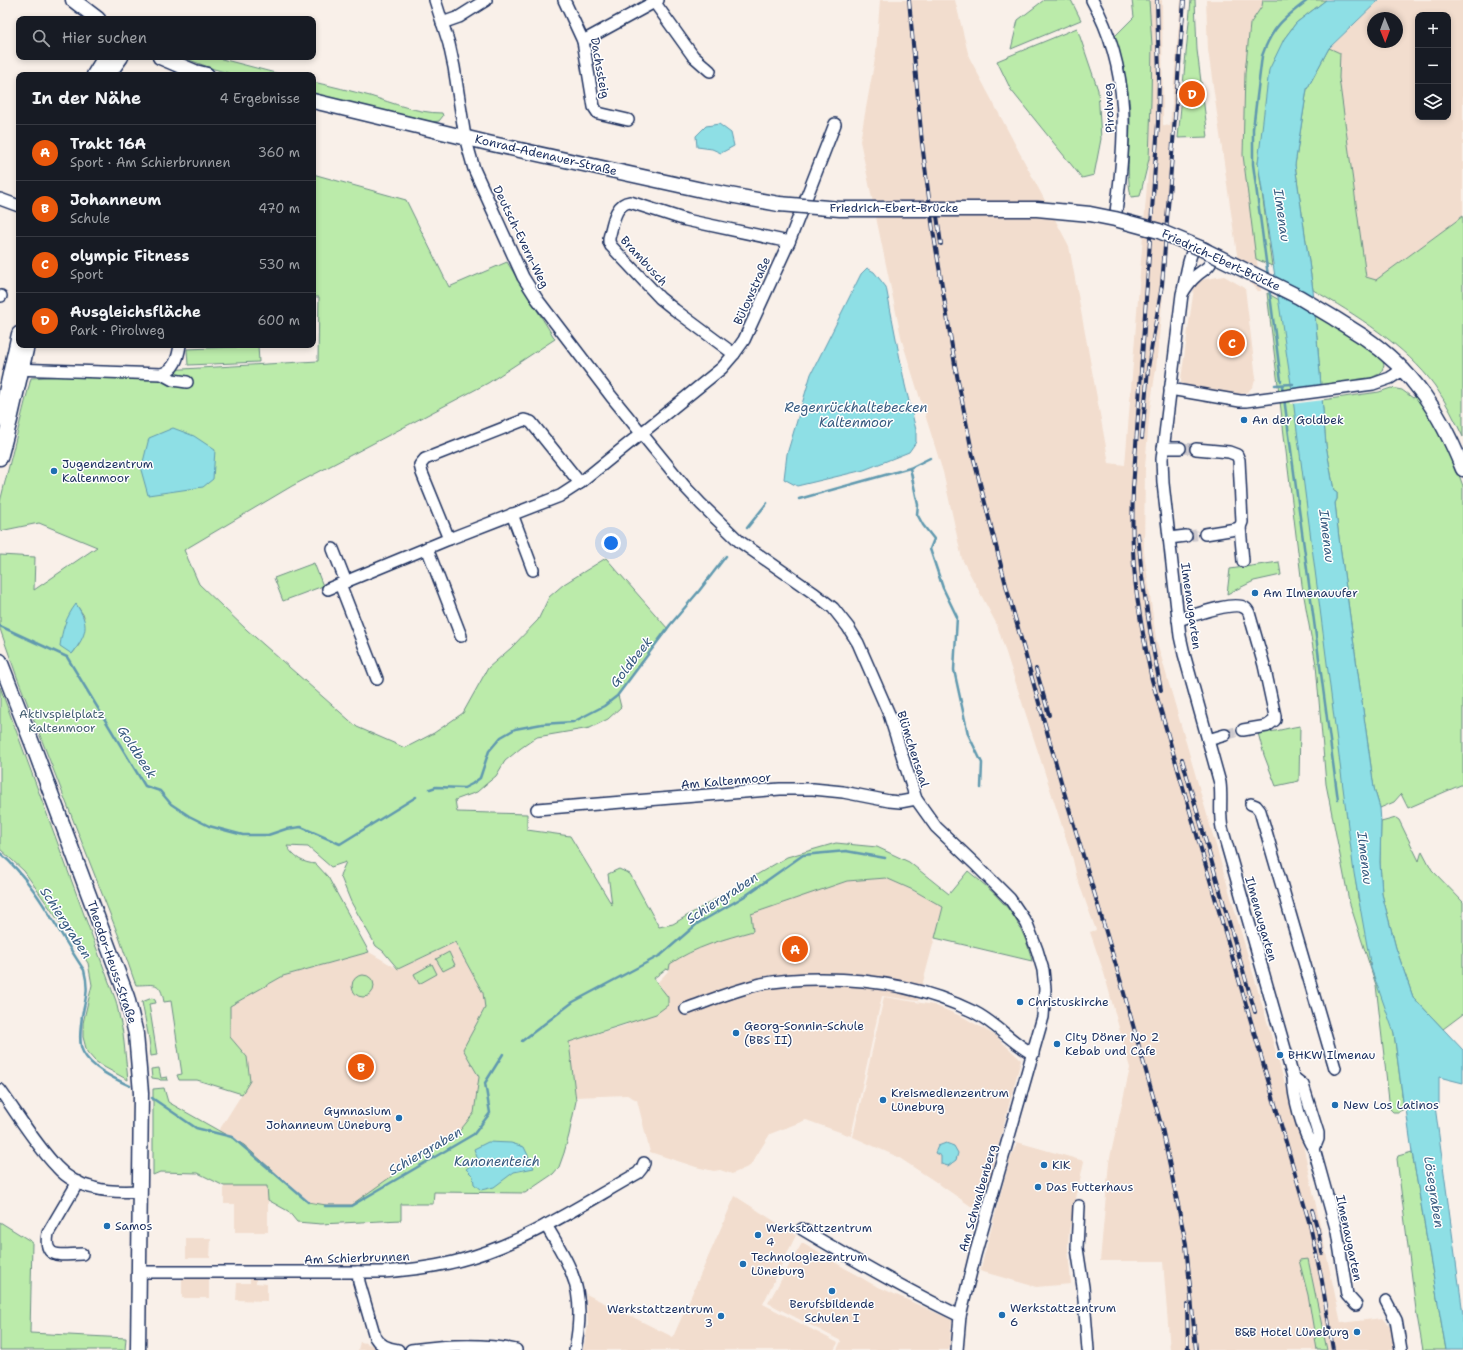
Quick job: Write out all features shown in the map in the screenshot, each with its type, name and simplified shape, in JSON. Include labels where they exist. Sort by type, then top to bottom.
[{"type":"main road","points":[[73,0],[94,16]]},
{"type":"main road","points":[[96,72],[103,60]]},
{"type":"main road","points":[[110,72],[119,60]]},
{"type":"main road","points":[[167,60],[195,72]]},
{"type":"main road","name":"Konrad-Adenauer-Straße","points":[[316,102],[702,190],[779,204]]},
{"type":"main road","name":"Friedrich-Ebert-Brücke","points":[[779,204],[840,209],[1037,209],[1090,214],[1159,231],[1200,248],[1299,297],[1364,337],[1388,354],[1417,384],[1440,420],[1463,469]]},
{"type":"main road","points":[[0,458],[16,369],[18,348]]},
{"type":"main road","points":[[0,419],[16,369],[26,348]]},
{"type":"main road","name":"Theodor-Heuss-Straße","points":[[0,662],[47,784],[132,1015],[138,1052],[140,1088],[138,1350]]},
{"type":"street","name":"Deutsch-Evern-Weg","points":[[435,0],[454,66],[465,137],[474,169],[520,270],[533,293],[551,319],[686,488]]},
{"type":"street","points":[[442,23],[459,17],[486,0]]},
{"type":"street","name":"Dachssteig","points":[[564,0],[584,41],[594,107],[598,113],[628,120]]},
{"type":"street","name":"Pirolweg","points":[[1092,0],[1105,27],[1113,49],[1120,74],[1123,99],[1124,130],[1116,220]]},
{"type":"street","points":[[584,41],[656,1],[693,56],[710,71]]},
{"type":"street","name":"Bülowstraße","points":[[328,588],[560,496],[580,483],[722,368],[744,340],[789,242],[835,124]]},
{"type":"street","points":[[0,195],[16,197]]},
{"type":"street","points":[[0,199],[16,205]]},
{"type":"street","name":"Brambusch","points":[[734,354],[660,298],[611,246],[609,238],[617,209],[624,203],[630,202],[686,220],[789,242]]},
{"type":"street","name":"Ilmenaugarten","points":[[1182,294],[1162,448],[1163,483],[1178,620],[1184,654],[1220,783],[1222,796],[1220,820],[1222,828],[1293,1077],[1303,1084],[1318,1133],[1318,1139],[1314,1150],[1337,1232],[1347,1294],[1356,1305]]},
{"type":"street","points":[[16,369],[162,374],[170,371],[176,361],[179,348]]},
{"type":"street","points":[[1170,389],[1240,401],[1249,401],[1373,384],[1390,378],[1404,369]]},
{"type":"street","points":[[162,374],[173,380],[187,382]]},
{"type":"street","points":[[449,539],[422,473],[420,465],[425,459],[524,420],[531,422],[580,483]]},
{"type":"street","points":[[1162,448],[1180,448]]},
{"type":"street","points":[[1196,449],[1228,452],[1237,455],[1239,460],[1242,516],[1240,527],[1243,561]]},
{"type":"street","name":"Blümchensaal","points":[[686,488],[728,532],[833,608],[858,643],[889,714],[912,791],[916,799],[936,827],[1010,899],[1027,924],[1038,950],[1043,970],[1045,989],[1043,1017],[1033,1054]]},
{"type":"street","points":[[512,514],[533,570]]},
{"type":"street","points":[[1205,534],[1228,531],[1240,527]]},
{"type":"street","points":[[1169,538],[1186,536]]},
{"type":"street","points":[[427,548],[461,636]]},
{"type":"street","points":[[333,549],[343,583],[377,679]]},
{"type":"street","points":[[1178,620],[1217,608],[1236,606],[1245,608],[1249,613],[1264,665],[1275,720],[1267,726],[1243,730]]},
{"type":"street","points":[[1208,740],[1225,735]]},
{"type":"street","name":"Am Kaltenmoor","points":[[537,810],[780,789],[813,789],[843,792],[900,802],[916,799]]},
{"type":"street","points":[[1251,804],[1256,806],[1260,811],[1335,1068]]},
{"type":"street","points":[[686,1009],[736,991],[775,982],[808,979],[844,979],[875,982],[911,989],[939,997],[964,1007],[990,1022],[1025,1050],[1033,1054]]},
{"type":"street","name":"Am Schwalbenberg","points":[[957,1350],[960,1316],[977,1248],[1033,1054]]},
{"type":"street","points":[[0,1090],[57,1167],[67,1176],[93,1188],[105,1190],[140,1191]]},
{"type":"street","name":"Am Schierbrunnen","points":[[139,1272],[358,1272],[417,1269],[461,1260],[506,1244],[546,1225],[638,1173],[644,1163]]},
{"type":"street","points":[[78,1182],[48,1233],[46,1241],[47,1248],[51,1253],[82,1254]]},
{"type":"street","points":[[1079,1206],[1077,1248],[1083,1287],[1088,1350]]},
{"type":"street","points":[[546,1225],[572,1273],[575,1283],[579,1310],[579,1332],[576,1350]]},
{"type":"street","points":[[802,1229],[870,1270],[960,1316]]},
{"type":"street","points":[[358,1272],[359,1282],[374,1338],[382,1345],[398,1350]]},
{"type":"street","points":[[1386,1301],[1396,1320],[1401,1350]]},
{"type":"street","points":[[411,1350],[459,1345],[490,1346],[516,1350]]},
{"type":"shaded area","points":[[880,0],[955,0],[969,57],[1069,246],[1109,463],[1125,465],[1149,159],[1152,45],[1149,0],[1162,0],[1163,125],[1170,126],[1181,0],[1186,0],[1164,283],[1145,467],[1144,552],[1156,639],[1304,1149],[1341,1323],[1382,1318],[1391,1327],[1394,1350],[1170,1350],[1163,1261],[1100,1261],[1109,1162],[1130,1068],[1104,973],[1090,932],[1096,930],[1077,878],[1073,860],[997,625],[962,559],[943,472],[902,341],[860,141],[876,53]]},
{"type":"shaded area","points":[[1206,0],[1263,0],[1262,6],[1250,24],[1243,155],[1261,291],[1258,291],[1252,284],[1240,276],[1208,50]]},
{"type":"shaded area","points":[[1379,0],[1463,0],[1463,216],[1376,280],[1366,277],[1339,78],[1340,53],[1329,48]]},
{"type":"shaded area","points":[[1224,276],[1245,288],[1256,378],[1253,386],[1248,392],[1238,396],[1188,387],[1181,383],[1194,288],[1200,280]]},
{"type":"shaded area","name":"Georg-Sonnin-Schule (BBS II)","points":[[886,878],[913,890],[943,907],[918,1001],[882,996],[851,1136],[806,1120],[770,1134],[750,1166],[732,1174],[720,1170],[714,1171],[696,1167],[650,1152],[637,1100],[627,1095],[575,1097],[569,1042],[626,1025],[663,989],[657,983],[669,970],[670,964],[679,958],[713,942],[753,931],[750,914],[847,881]]},
{"type":"shaded area","points":[[455,942],[483,993],[485,1008],[463,1049],[479,1077],[474,1113],[458,1133],[440,1142],[351,1205],[326,1205],[308,1202],[244,1145],[218,1132],[250,1081],[247,1057],[230,1037],[230,1006],[283,976],[369,952],[398,969]]},
{"type":"shaded area","points":[[884,997],[934,1005],[963,1017],[996,1036],[1021,1060],[981,1210],[972,1207],[898,1157],[853,1137]]},
{"type":"shaded area","points":[[1017,1142],[1084,1161],[1069,1231],[1068,1248],[1071,1284],[1036,1287],[980,1271],[1009,1162]]},
{"type":"shaded area","points":[[224,1186],[268,1186],[268,1232],[235,1232],[235,1204],[224,1204]]},
{"type":"shaded area","name":"Technologiezentrum Lüneburg","points":[[735,1196],[796,1235],[763,1304],[838,1343],[834,1350],[583,1350],[588,1326],[586,1294],[673,1337]]},
{"type":"shaded area","points":[[186,1238],[211,1238],[210,1258],[186,1258]]},
{"type":"shaded area","name":"Berufsbildende Schulen I","points":[[802,1243],[872,1284],[952,1320],[949,1350],[837,1350],[841,1341],[768,1303]]},
{"type":"shaded area","points":[[192,1275],[199,1275],[200,1279],[209,1279],[209,1298],[182,1298],[182,1279],[192,1279]]},
{"type":"shaded area","points":[[250,1279],[256,1279],[256,1283],[267,1284],[267,1301],[236,1300],[237,1283],[250,1283]]},
{"type":"shaded area","points":[[360,1342],[366,1343],[383,1350],[358,1350]]},
{"type":"green space","points":[[1044,0],[1071,0],[1081,20],[1011,49],[1018,20]]},
{"type":"green space","points":[[1132,0],[1149,0],[1152,45],[1149,159],[1140,196],[1131,197],[1128,175],[1130,111],[1128,92],[1115,36],[1134,17]]},
{"type":"green space","points":[[1191,0],[1195,0],[1197,50],[1208,137],[1178,138]]},
{"type":"green space","points":[[1263,0],[1326,0],[1296,23],[1284,39],[1258,163],[1272,266],[1256,259],[1243,155],[1245,73],[1250,24],[1262,6]]},
{"type":"green space","points":[[1077,28],[1098,90],[1101,139],[1094,175],[1082,178],[1011,90],[997,61]]},
{"type":"green space","points":[[1329,48],[1340,53],[1339,78],[1366,277],[1376,280],[1463,216],[1463,437],[1443,398],[1435,386],[1410,358],[1395,344],[1362,320],[1313,290],[1295,165],[1307,89]]},
{"type":"green space","points":[[189,60],[226,60],[272,72],[224,72]]},
{"type":"green space","points":[[316,83],[414,109],[433,113],[442,113],[443,116],[439,121],[433,122],[316,95]]},
{"type":"green space","name":"Aktivspielplatz Kaltenmoor","points":[[316,175],[406,200],[449,287],[507,262],[555,339],[488,383],[292,486],[184,550],[199,584],[247,630],[357,727],[405,748],[434,733],[463,713],[488,668],[511,648],[538,620],[549,597],[564,584],[606,558],[668,629],[639,665],[618,695],[621,707],[608,719],[590,728],[537,737],[505,761],[496,776],[477,792],[455,800],[457,812],[527,814],[527,830],[570,836],[612,905],[608,874],[619,869],[630,874],[659,927],[673,924],[787,857],[836,843],[877,847],[909,862],[949,894],[968,871],[995,894],[1013,915],[1025,938],[1032,961],[935,938],[943,907],[913,890],[886,878],[847,881],[751,914],[753,931],[721,940],[689,953],[670,964],[669,970],[666,969],[654,978],[668,997],[668,1005],[656,1014],[569,1042],[576,1101],[564,1153],[559,1167],[553,1174],[525,1193],[434,1192],[433,1204],[401,1204],[401,1220],[321,1224],[297,1222],[288,1211],[268,1200],[267,1186],[224,1186],[198,1173],[160,1172],[153,1175],[153,1089],[164,1088],[168,1102],[244,1145],[308,1202],[326,1205],[351,1205],[440,1142],[458,1133],[474,1113],[479,1077],[463,1049],[485,1008],[483,993],[455,942],[398,969],[383,951],[376,946],[351,902],[340,875],[346,862],[331,867],[308,847],[287,846],[296,857],[303,861],[316,864],[328,877],[369,952],[283,976],[230,1006],[230,1037],[247,1057],[250,1081],[242,1094],[197,1080],[179,1080],[177,1075],[182,1074],[171,1001],[164,1002],[161,990],[156,985],[136,985],[119,937],[17,677],[0,629],[0,555],[35,557],[34,590],[97,547],[39,523],[0,531],[0,502],[31,378],[318,361],[319,297],[316,297]],"holes":[[[76,604],[84,616],[79,645],[72,654]]]},
{"type":"green space","points":[[1267,293],[1281,301],[1358,898],[1387,1001],[1394,1033],[1404,1109],[1398,1112],[1393,1112],[1390,1109],[1376,985],[1349,901],[1326,784],[1316,665],[1302,585]]},
{"type":"green space","points":[[1315,314],[1354,337],[1374,352],[1381,359],[1384,365],[1381,373],[1369,379],[1321,386]]},
{"type":"green space","points":[[258,348],[259,362],[188,365],[187,349]]},
{"type":"green space","points":[[1391,388],[1402,390],[1413,398],[1417,395],[1443,439],[1463,486],[1463,784],[1408,808],[1401,794],[1394,802],[1380,808],[1374,788],[1339,538],[1335,503],[1337,493],[1334,491],[1326,445],[1322,400],[1379,392]]},
{"type":"green space","points":[[1279,562],[1281,575],[1254,581],[1227,594],[1230,569]]},
{"type":"green space","points":[[314,563],[323,586],[283,601],[274,578]]},
{"type":"green space","points":[[0,687],[116,1001],[123,1033],[128,1080],[95,1061],[87,1052],[83,1037],[83,1023],[92,985],[88,963],[24,871],[0,849]]},
{"type":"green space","points":[[1300,726],[1299,781],[1276,786],[1264,755],[1258,733]]},
{"type":"green space","points":[[1396,818],[1399,820],[1419,861],[1422,851],[1432,870],[1463,902],[1463,1014],[1443,1029],[1413,997],[1396,948],[1382,894],[1380,862],[1381,822]]},
{"type":"green space","points":[[449,952],[455,965],[443,971],[436,959]]},
{"type":"green space","points":[[432,964],[437,974],[419,984],[414,974]]},
{"type":"green space","points":[[363,975],[371,978],[374,986],[371,994],[363,997],[355,994],[352,986],[355,978]]},
{"type":"green space","points":[[152,998],[156,1003],[149,1004],[157,1055],[151,1056],[142,1002]]},
{"type":"green space","points":[[159,1068],[161,1078],[167,1077],[168,1080],[152,1078],[151,1069]]},
{"type":"green space","points":[[1412,1152],[1446,1350],[1423,1350],[1416,1310],[1397,1159],[1398,1156]]},
{"type":"green space","points":[[0,1222],[32,1242],[30,1333],[126,1338],[125,1350],[0,1350]]},
{"type":"green space","points":[[1308,1259],[1327,1350],[1317,1350],[1308,1295],[1299,1260]]},
{"type":"water","points":[[1326,0],[1379,0],[1329,48],[1307,89],[1295,165],[1313,290],[1326,445],[1334,491],[1337,493],[1335,503],[1339,538],[1374,788],[1380,808],[1380,862],[1382,894],[1396,948],[1413,997],[1463,1050],[1463,1083],[1439,1077],[1439,1104],[1435,1106],[1463,1314],[1463,1350],[1446,1350],[1406,1109],[1404,1109],[1394,1033],[1371,968],[1354,873],[1291,384],[1258,163],[1269,70],[1284,39],[1296,23]]},
{"type":"water","points":[[719,124],[731,133],[734,146],[721,153],[712,149],[697,147],[696,136],[706,126]]},
{"type":"water","name":"Regenrückhaltebecken Kaltenmoor","points":[[867,268],[874,272],[886,287],[905,385],[916,430],[916,442],[909,452],[864,470],[797,486],[784,479],[787,454],[811,374],[861,274]]},
{"type":"water","points":[[173,428],[194,436],[215,450],[213,479],[203,487],[148,495],[141,470],[149,438]]},
{"type":"water","points":[[76,604],[83,618],[85,629],[81,641],[72,654],[60,646],[65,624]]},
{"type":"water","name":"Kanonenteich","points":[[488,1142],[511,1143],[524,1147],[534,1168],[514,1172],[494,1187],[481,1190],[474,1184],[473,1176],[466,1169],[478,1160],[474,1149]]},
{"type":"water","points":[[946,1143],[954,1146],[958,1153],[956,1160],[948,1166],[941,1164],[941,1156],[935,1153],[938,1146]]},
{"type":"pier","points":[[1323,386],[1324,400],[1291,404],[1290,390]]},
{"type":"waterway","points":[[1268,276],[1253,164],[1253,129],[1262,56],[1275,30],[1292,12],[1308,0]]},
{"type":"waterway","points":[[1269,287],[1281,381]]},
{"type":"waterway","name":"Goldbeek","points":[[1275,385],[1293,384]]},
{"type":"waterway","points":[[1282,386],[1283,393]]},
{"type":"waterway","points":[[1284,398],[1338,800]]},
{"type":"waterway","name":"Goldbeek","points":[[799,499],[910,468],[930,458]]},
{"type":"waterway","name":"Schiergraben","points":[[910,468],[918,505],[917,514],[923,525],[934,539],[930,549],[943,588],[957,617],[954,670],[968,734],[982,763],[981,788]]},
{"type":"waterway","name":"Goldbeek","points":[[747,528],[767,503]]},
{"type":"waterway","name":"Goldbeek","points":[[430,789],[436,787],[464,788],[472,784],[480,778],[489,751],[501,737],[515,729],[542,724],[573,722],[604,706],[617,696],[670,625],[726,556]]},
{"type":"waterway","name":"Goldbeek","points":[[0,626],[67,657],[145,786],[160,791],[171,804],[189,816],[209,826],[243,835],[268,835],[286,829],[301,827],[340,844],[416,797]]},
{"type":"waterway","name":"Schiergraben","points":[[522,1041],[573,1002],[661,955],[697,924],[745,896],[803,855],[846,851],[885,858]]},
{"type":"waterway","name":"Schiergraben","points":[[0,853],[13,865],[36,893],[84,970],[86,993],[80,1034],[81,1048],[83,1052],[97,1068],[130,1086]]},
{"type":"waterway","name":"Schiergraben","points":[[325,1206],[351,1206],[474,1134],[490,1113],[485,1083],[503,1054]]},
{"type":"waterway","name":"Schiergraben","points":[[152,1098],[196,1128],[232,1137],[308,1202]]},
{"type":"tunnel","points":[[1180,448],[1196,449]]},
{"type":"tunnel","points":[[1186,536],[1205,534]]},
{"type":"tunnel","points":[[1225,735],[1243,730]]},
{"type":"railway","points":[[909,0],[922,143],[933,230],[955,365],[972,452],[1007,589],[1062,785],[1120,979],[1162,1128],[1186,1244],[1196,1350]]},
{"type":"railway","points":[[1157,0],[1159,77],[1158,123],[1133,489],[1132,522],[1134,567],[1138,604],[1152,680],[1310,1225],[1322,1281],[1333,1350]]},
{"type":"railway","points":[[1142,438],[1148,368],[1162,285],[1184,0]]},
{"type":"railway","points":[[936,209],[941,244]]},
{"type":"railway","points":[[1138,534],[1142,577],[1161,690]]},
{"type":"railway","points":[[1036,669],[1049,715]]},
{"type":"railway","points":[[1182,759],[1255,1012]]},
{"type":"railway","points":[[1312,1210],[1318,1230],[1322,1253]]},
{"type":"railway","points":[[1187,1304],[1188,1350]]},
{"type":"place","name":"Ausgleichsfläche","points":[[1192,94]]},
{"type":"place","name":"olympic Fitness","points":[[1232,343]]},
{"type":"place","name":"An der Goldbek","points":[[1244,420]]},
{"type":"place","name":"Jugendzentrum Kaltenmoor","points":[[54,471]]},
{"type":"place","name":"Am Ilmenauufer","points":[[1255,593]]},
{"type":"place","name":"Trakt 16A","points":[[795,949]]},
{"type":"place","name":"Christuskirche","points":[[1020,1002]]},
{"type":"place","name":"Georg-Sonnin-Schule (BBS II)","points":[[736,1033]]},
{"type":"place","name":"City Döner No 2 Kebab und Cafe","points":[[1057,1044]]},
{"type":"place","name":"BHKW Ilmenau","points":[[1280,1055]]},
{"type":"place","name":"Johanneum","points":[[361,1067]]},
{"type":"place","name":"Kreismedienzentrum Lüneburg","points":[[883,1100]]},
{"type":"place","name":"New Los Latinos","points":[[1335,1105]]},
{"type":"place","name":"Gymnasium Johanneum Lüneburg","points":[[399,1118]]},
{"type":"place","name":"KiK","points":[[1044,1165]]},
{"type":"place","name":"Das Futterhaus","points":[[1038,1187]]},
{"type":"place","name":"Samos","points":[[107,1226]]},
{"type":"place","name":"Werkstattzentrum 4","points":[[758,1235]]},
{"type":"place","name":"Technologiezentrum Lüneburg","points":[[743,1264]]},
{"type":"place","name":"Berufsbildende Schulen I","points":[[832,1291]]},
{"type":"place","name":"Werkstattzentrum 6","points":[[1002,1315]]},
{"type":"place","name":"Werkstattzentrum 3","points":[[721,1316]]},
{"type":"place","name":"B&B Hotel Lüneburg","points":[[1357,1332]]},
{"type":"water label","name":"Ilmenau","points":[[1282,215]]},
{"type":"water label","name":"Ilmenau","points":[[1327,536]]},
{"type":"water label","name":"Ilmenau","points":[[1365,858]]},
{"type":"water label","name":"Lösegraben","points":[[1434,1192]]}]
